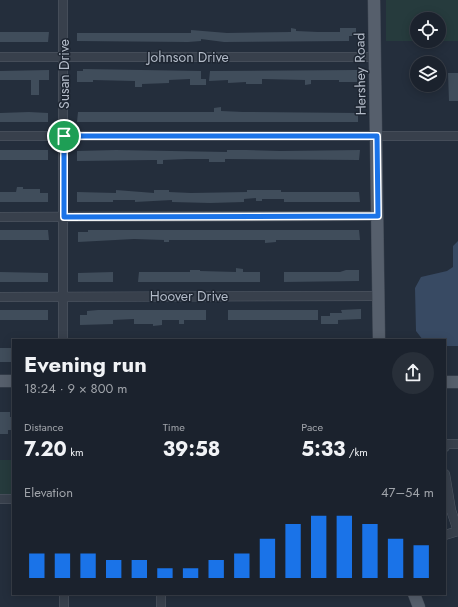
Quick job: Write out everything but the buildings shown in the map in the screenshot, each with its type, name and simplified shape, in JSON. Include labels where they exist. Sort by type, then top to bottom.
[{"type":"main road","name":"Hershey Road","points":[[374,0],[379,339]]},
{"type":"main road","points":[[0,381],[12,381]]},
{"type":"main road","points":[[446,382],[458,382]]},
{"type":"main road","points":[[414,595],[419,607]]},
{"type":"street","name":"Susan Drive","points":[[63,0],[63,339]]},
{"type":"street","name":"Johnson Drive","points":[[0,57],[375,57]]},
{"type":"street","points":[[0,136],[458,136]]},
{"type":"street","points":[[0,217],[378,216]]},
{"type":"street","name":"Hoover Drive","points":[[0,297],[378,296]]},
{"type":"street","points":[[446,444],[458,444]]},
{"type":"street","points":[[446,480],[451,510],[458,531],[446,534]]},
{"type":"street","points":[[0,499],[12,499]]},
{"type":"street","points":[[64,595],[64,607]]},
{"type":"street","points":[[161,595],[162,607]]},
{"type":"green space","points":[[386,0],[458,0],[458,41],[446,41],[446,12],[410,12],[410,41],[386,41]]},
{"type":"green space","points":[[0,460],[12,460],[12,495],[0,495]]},
{"type":"water","points":[[458,241],[458,346],[446,346],[446,339],[422,339],[416,331],[415,288],[421,277],[447,271],[453,267],[453,246]]},
{"type":"route","points":[[64,136],[377,136],[378,216],[64,217],[64,136]]}]
